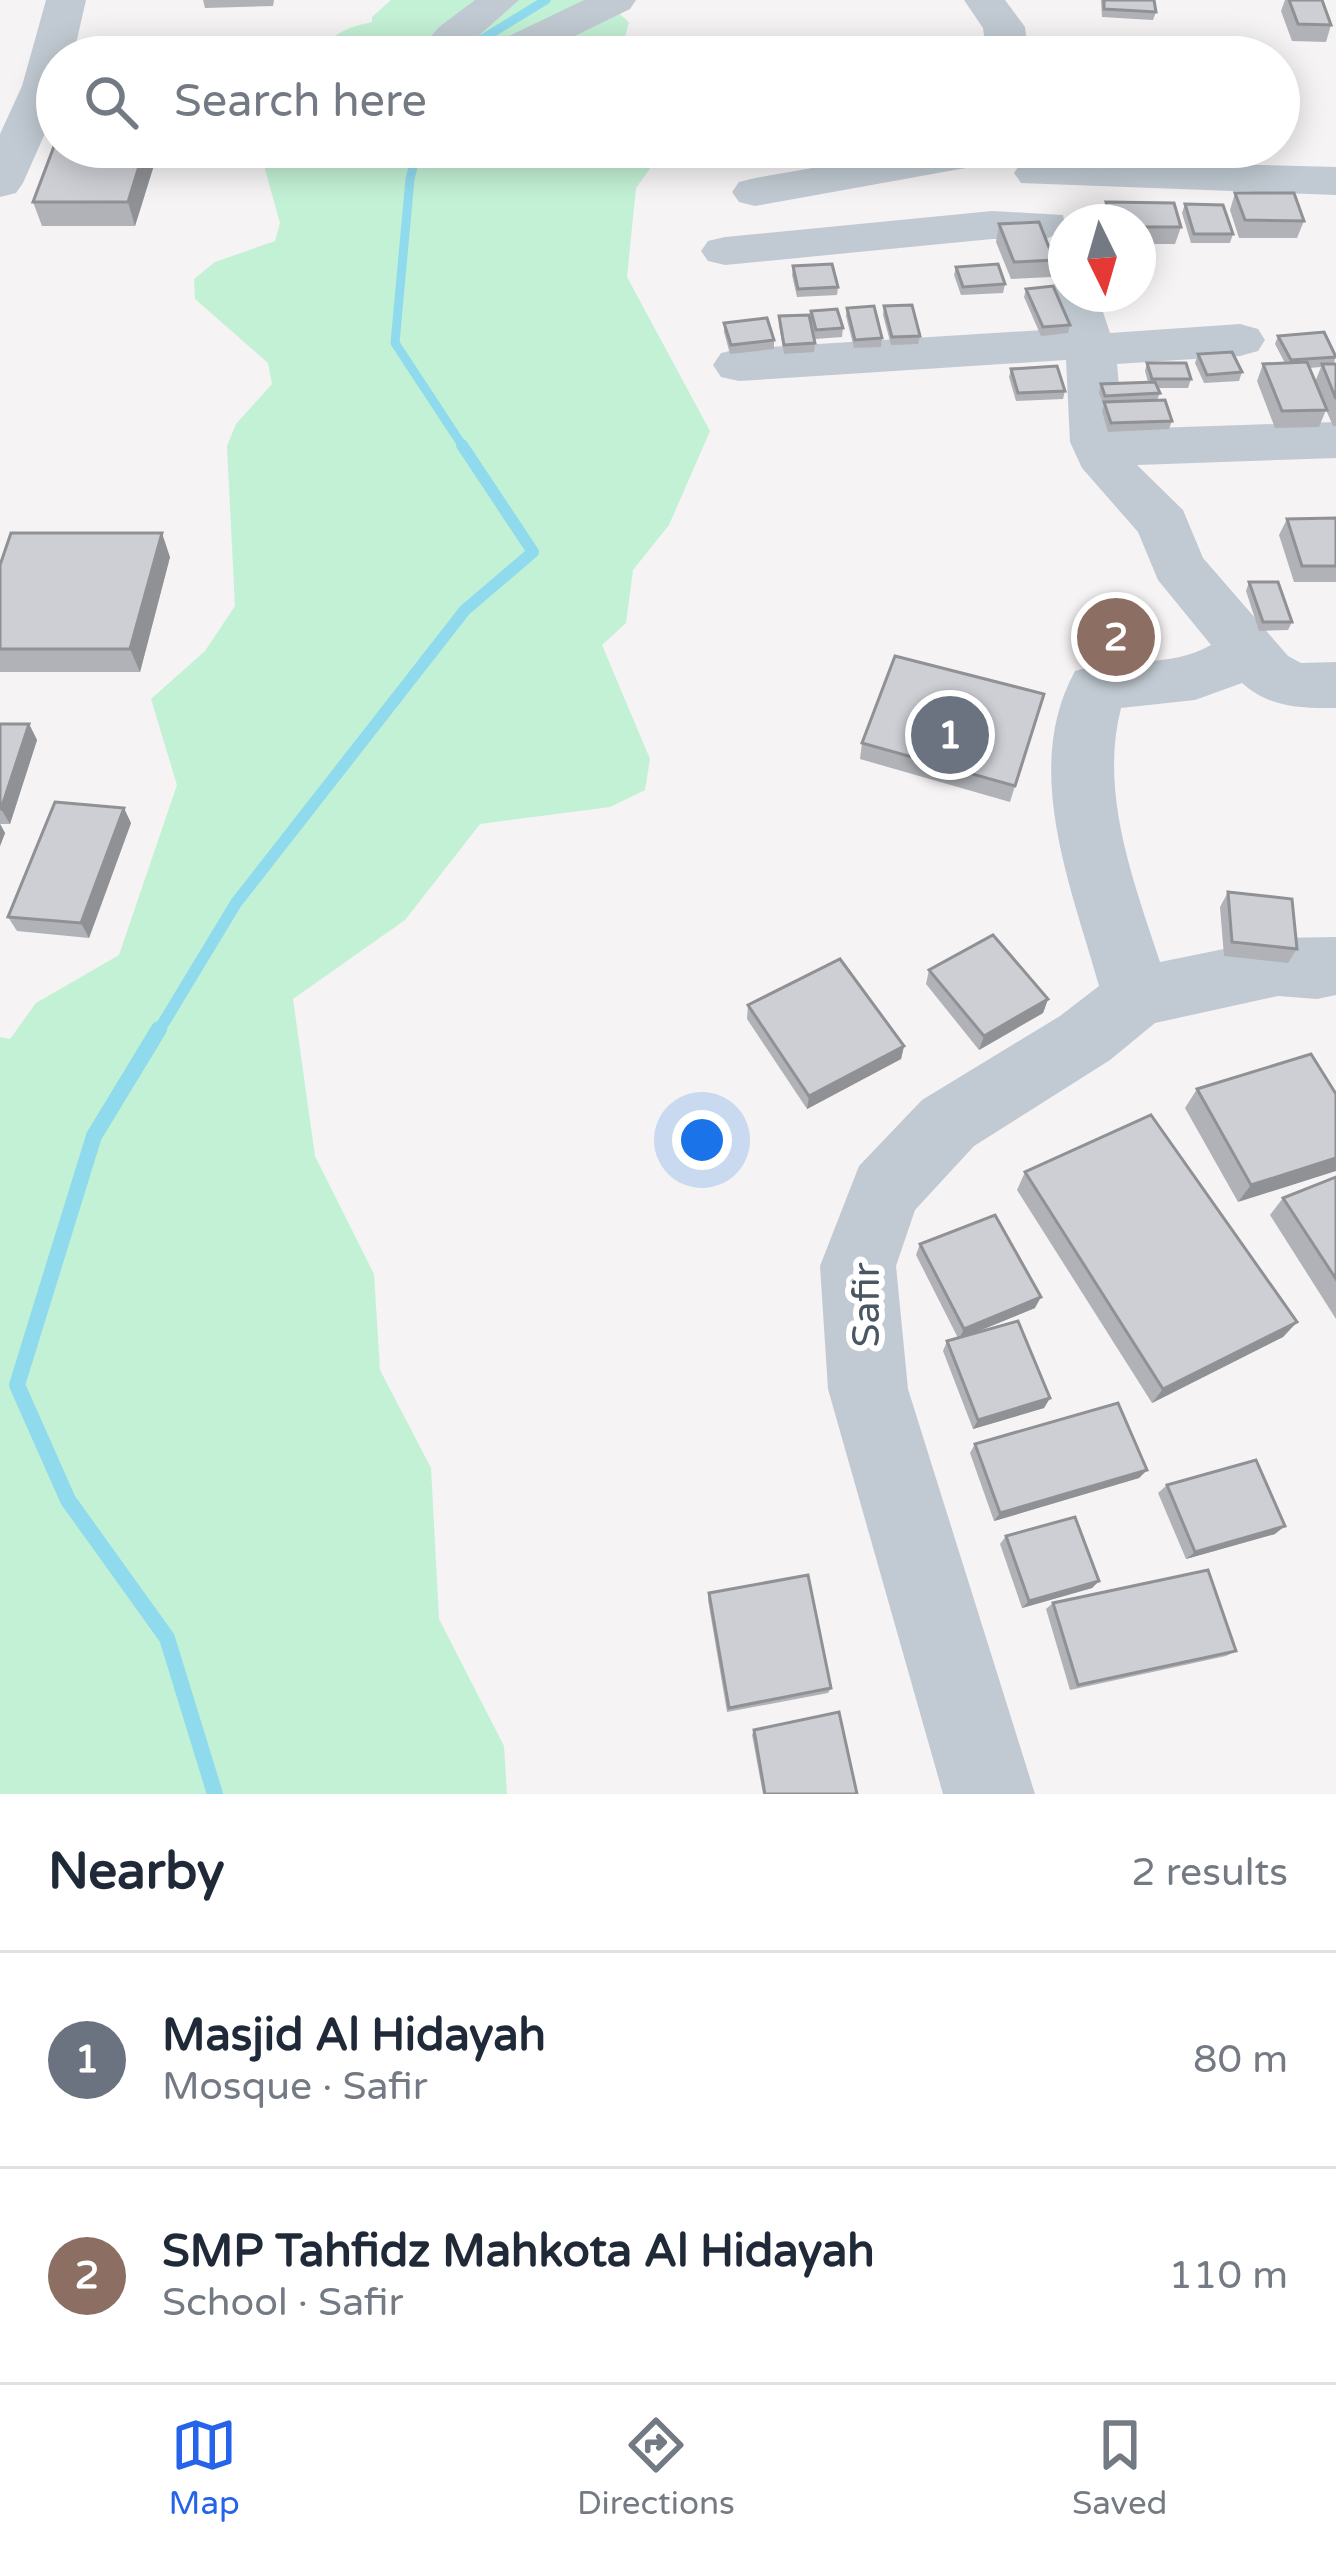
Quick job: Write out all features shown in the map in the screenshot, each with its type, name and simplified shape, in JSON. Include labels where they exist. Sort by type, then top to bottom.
[{"type":"street","points":[[57,36],[66,0]]},
{"type":"street","points":[[450,36],[482,20],[499,0]]},
{"type":"street","points":[[542,36],[616,0]]},
{"type":"street","points":[[984,0],[1005,36]]},
{"type":"street","points":[[0,88],[36,86]]},
{"type":"street","points":[[0,183],[36,104]]},
{"type":"street","points":[[754,193],[936,168]]},
{"type":"street","points":[[1028,168],[1048,230]]},
{"type":"street","points":[[1174,168],[1336,181]]},
{"type":"street","points":[[725,251],[992,225],[1046,225]]},
{"type":"street","points":[[1084,329],[1100,448],[1109,468],[1162,524],[1178,566],[1267,672],[1293,686],[1336,685]]},
{"type":"street","points":[[739,365],[1084,329],[1240,340]]},
{"type":"street","points":[[1100,448],[1336,440]]},
{"type":"street","points":[[1178,566],[1248,573]]},
{"type":"street","points":[[1136,998],[1084,794],[1080,770],[1084,718],[1096,687],[1192,679],[1226,669],[1245,650]]},
{"type":"street","name":"Safir","points":[[989,1794],[868,1389],[858,1266],[886,1190],[948,1123],[1084,1039],[1136,998],[1278,967],[1330,976]]},
{"type":"green space","points":[[391,0],[603,0],[629,22],[625,36],[336,36],[372,22]]},
{"type":"green space","points":[[265,168],[650,168],[636,188],[627,277],[710,431],[669,525],[633,570],[626,623],[602,645],[650,759],[645,790],[610,807],[480,824],[405,920],[293,999],[315,1156],[374,1274],[380,1370],[431,1468],[439,1619],[504,1746],[507,1794],[0,1794],[0,1037],[10,1039],[36,1003],[119,955],[177,785],[151,699],[205,651],[235,606],[227,446],[236,424],[272,384],[268,363],[195,299],[194,279],[215,262],[275,241],[280,223]]},
{"type":"building","points":[[1104,0],[1154,0],[1156,12],[1104,9]]},
{"type":"building","points":[[1289,0],[1322,0],[1331,25],[1298,24]]},
{"type":"building","points":[[46,168],[139,168],[128,202],[33,202]]},
{"type":"building","points":[[1235,193],[1294,193],[1304,221],[1245,220]]},
{"type":"building","points":[[1174,203],[1181,227],[1156,227],[1156,204],[1106,204]]},
{"type":"building","points":[[1185,204],[1223,205],[1233,234],[1194,234]]},
{"type":"building","points":[[1039,222],[1048,260],[1014,262],[999,224]]},
{"type":"building","points":[[832,264],[838,287],[798,289],[793,266]]},
{"type":"building","points":[[998,264],[1005,284],[963,287],[956,267]]},
{"type":"building","points":[[1048,287],[1048,312],[1064,312],[1070,325],[1043,327],[1026,289]]},
{"type":"building","points":[[912,305],[920,336],[892,337],[884,306]]},
{"type":"building","points":[[874,306],[882,338],[855,340],[847,308]]},
{"type":"building","points":[[837,309],[843,328],[816,330],[811,311]]},
{"type":"building","points":[[809,315],[815,343],[784,345],[779,316]]},
{"type":"building","points":[[767,318],[774,340],[731,345],[724,323]]},
{"type":"building","points":[[1324,332],[1336,357],[1291,360],[1278,336]]},
{"type":"building","points":[[1232,352],[1242,372],[1207,375],[1198,354]]},
{"type":"building","points":[[1307,362],[1327,410],[1282,411],[1263,364]]},
{"type":"building","points":[[1147,363],[1186,363],[1191,379],[1152,379]]},
{"type":"building","points":[[1322,364],[1336,364],[1336,399]]},
{"type":"building","points":[[1057,366],[1065,391],[1018,393],[1011,369]]},
{"type":"building","points":[[1155,382],[1160,393],[1105,396],[1101,384]]},
{"type":"building","points":[[1165,400],[1172,421],[1111,423],[1104,402]]},
{"type":"building","points":[[1336,518],[1336,566],[1302,566],[1287,519]]},
{"type":"building","points":[[11,533],[162,533],[130,649],[0,649],[0,565]]},
{"type":"building","points":[[1249,582],[1278,582],[1292,622],[1263,622]]},
{"type":"building","points":[[895,656],[1044,694],[1015,786],[862,743]]},
{"type":"building","points":[[0,724],[29,724],[1,809],[0,809]]},
{"type":"building","points":[[55,802],[124,808],[81,923],[8,917]]},
{"type":"building","points":[[1228,892],[1292,899],[1297,949],[1232,942]]},
{"type":"building","points":[[993,935],[1048,999],[984,1036],[929,970]]},
{"type":"building","points":[[840,959],[904,1046],[809,1096],[748,1005]]},
{"type":"building","points":[[1311,1054],[1336,1094],[1336,1158],[1251,1185],[1197,1089]]},
{"type":"building","points":[[1151,1115],[1297,1322],[1163,1389],[1025,1172]]},
{"type":"building","points":[[1336,1177],[1336,1279],[1283,1198]]},
{"type":"building","points":[[995,1215],[1041,1297],[964,1329],[920,1244]]},
{"type":"building","points":[[1018,1321],[1050,1398],[978,1420],[947,1341]]},
{"type":"building","points":[[1118,1403],[1147,1470],[1000,1513],[975,1444]]},
{"type":"building","points":[[1256,1460],[1285,1526],[1195,1552],[1167,1485]]},
{"type":"building","points":[[1075,1517],[1099,1581],[1029,1601],[1006,1536]]},
{"type":"building","points":[[1208,1570],[1236,1651],[1078,1685],[1053,1603]]},
{"type":"building","points":[[808,1575],[831,1688],[729,1708],[709,1593]]},
{"type":"building","points":[[839,1712],[857,1794],[765,1794],[754,1730]]},
{"type":"waterway","points":[[487,36],[546,0]]},
{"type":"waterway","points":[[413,168],[395,343],[464,448]]},
{"type":"waterway","points":[[158,1032],[236,903],[465,610],[533,552],[462,445]]},
{"type":"waterway","points":[[159,1029],[94,1136],[17,1385],[68,1500],[167,1638],[215,1794]]},
{"type":"place","name":"SMP Tahfidz Mahkota Al Hidayah","points":[[1116,637]]},
{"type":"place","name":"Masjid Al Hidayah","points":[[950,735]]}]
